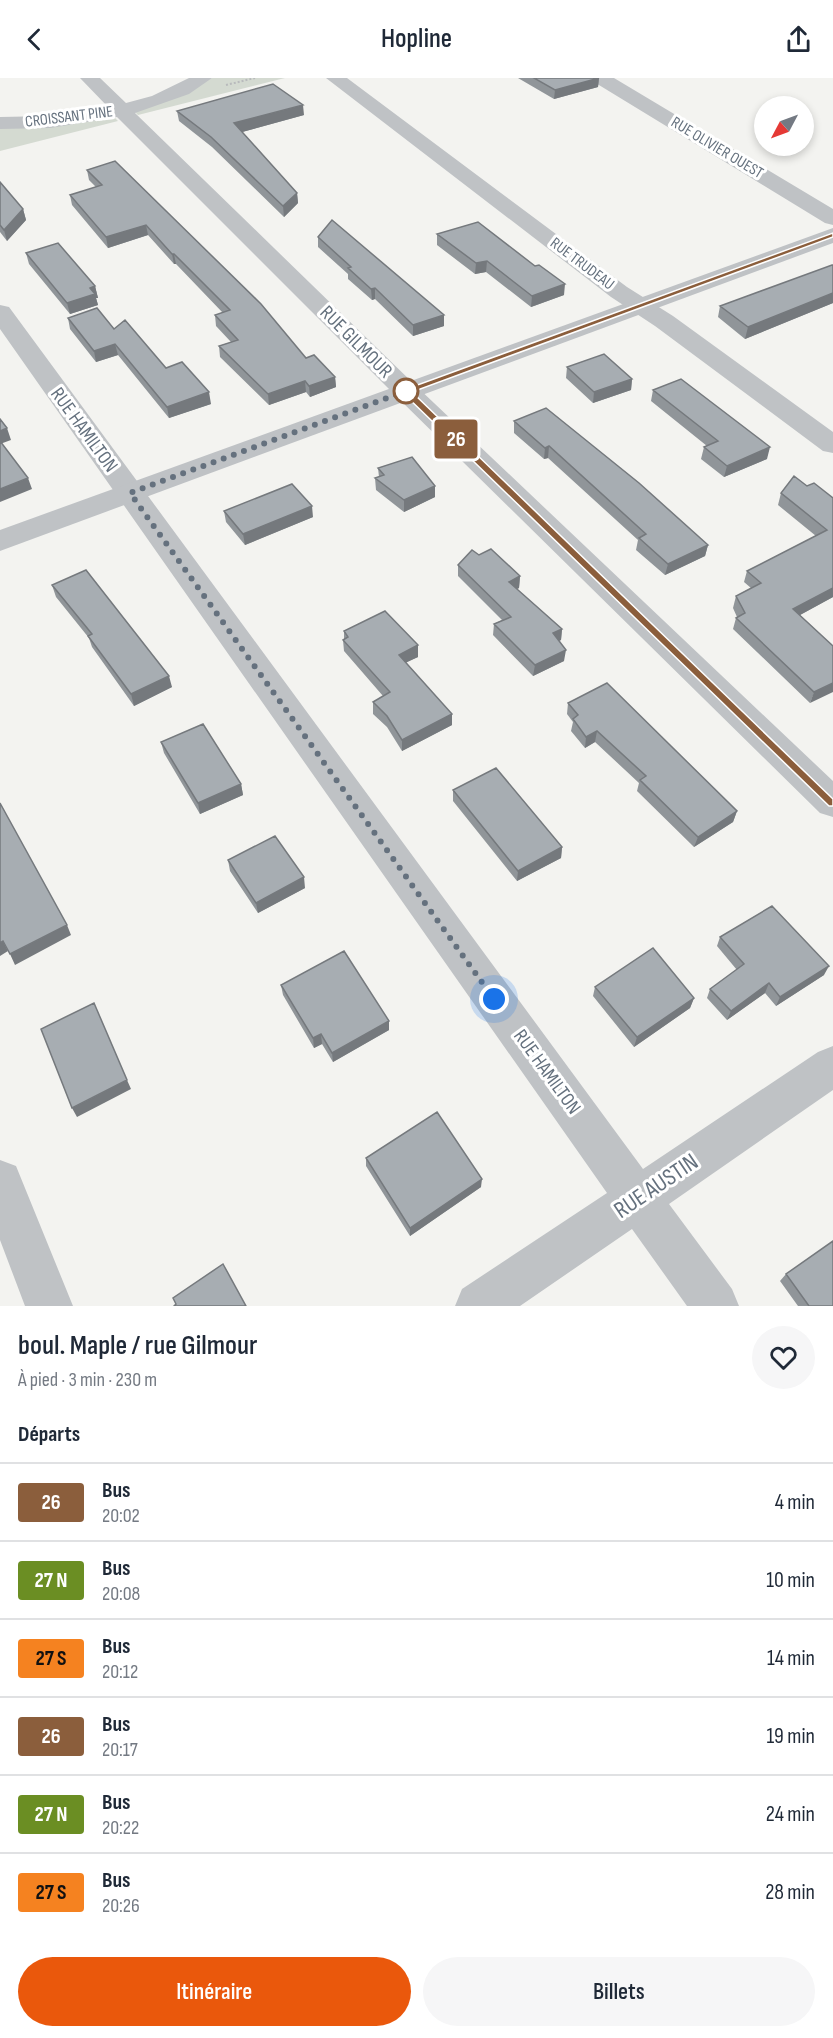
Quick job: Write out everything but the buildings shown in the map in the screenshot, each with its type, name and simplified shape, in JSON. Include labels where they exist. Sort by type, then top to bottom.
[{"type":"street","name":"RUE GILMOUR","points":[[89,78],[406,391],[833,803]]},
{"type":"street","name":"CROISSANT PINE","points":[[0,123],[60,120],[121,110],[173,92],[203,78]]},
{"type":"street","name":"RUE TRUDEAU","points":[[335,78],[640,306],[833,445]]},
{"type":"street","name":"RUE OLIVIER OUEST","points":[[601,78],[833,218]]},
{"type":"street","points":[[0,541],[833,235]]},
{"type":"street","name":"RUE HAMILTON","points":[[0,312],[715,1306]]},
{"type":"street","name":"RUE AUSTIN","points":[[479,1306],[833,1066]]},
{"type":"street","points":[[0,1182],[49,1306]]},
{"type":"shaded area","points":[[212,78],[285,78],[138,115],[134,111]]},
{"type":"shaded area","points":[[115,118],[118,121],[0,151],[0,127]]},
{"type":"bus line","name":"26","points":[[833,235],[406,391],[833,803]]},
{"type":"route","points":[[406,391],[130,493],[148,514],[494,999]]}]
